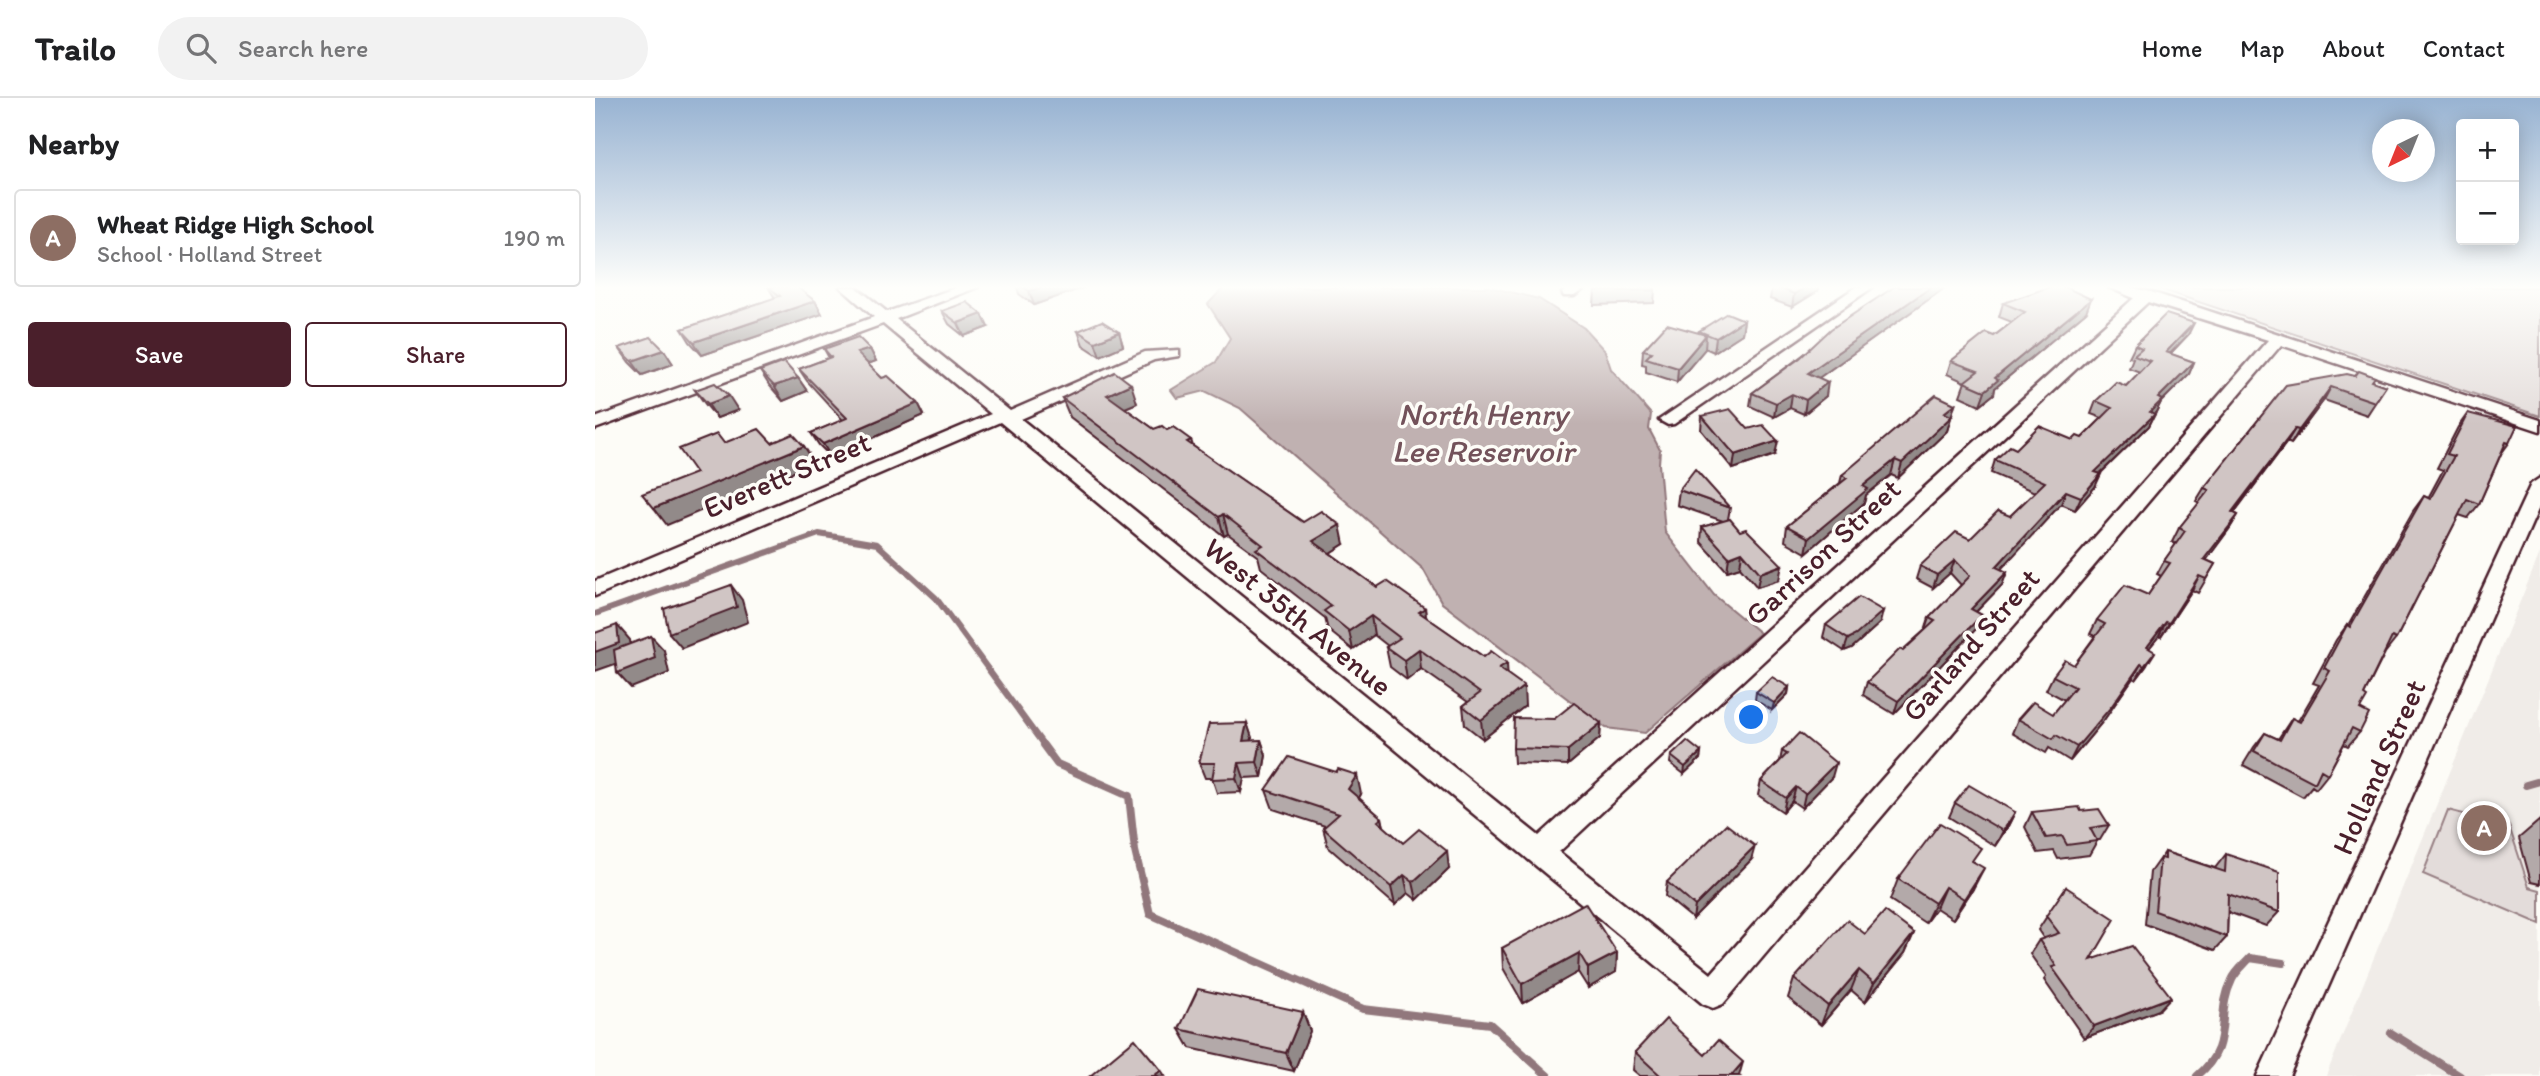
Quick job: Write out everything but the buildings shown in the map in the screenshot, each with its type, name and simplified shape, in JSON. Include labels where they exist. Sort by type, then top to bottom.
[{"type":"street","points":[[595,424],[846,333]]},
{"type":"street","name":"West 35th Avenue","points":[[901,333],[1713,994]]},
{"type":"street","points":[[1668,419],[1798,333]]},
{"type":"street","name":"Garrison Street","points":[[1540,852],[2105,333]]},
{"type":"street","points":[[2262,333],[2540,426]]},
{"type":"street","name":"Garland Street","points":[[1713,994],[2278,338]]},
{"type":"street","name":"Everett Street","points":[[595,589],[1151,355],[1173,353]]},
{"type":"street","name":"Holland Street","points":[[2273,1076],[2540,484]]},
{"type":"shaded area","points":[[2291,333],[2540,333],[2540,416]]},
{"type":"shaded area","points":[[2540,553],[2540,1076],[2326,1076],[2388,923]]},
{"type":"shaded area","points":[[2448,810],[2509,826],[2529,887],[2540,890],[2540,924],[2423,874]]},
{"type":"water","name":"North Henry Lee Reservoir","points":[[1227,333],[1588,333],[1605,351],[1611,369],[1651,414],[1649,429],[1660,450],[1665,532],[1714,595],[1760,633],[1645,733],[1606,728],[1442,603],[1423,569],[1240,408],[1205,391],[1177,398],[1171,390],[1216,362],[1230,338]]},
{"type":"waterway","points":[[595,614],[819,534],[877,544],[936,598],[1045,747]]},
{"type":"waterway","points":[[1043,745],[1057,764],[1129,796],[1135,851],[1150,914],[1363,1009],[1490,1024],[1548,1076]]},
{"type":"waterway","points":[[2526,785],[2540,781]]},
{"type":"waterway","points":[[2197,1076],[2216,1053],[2227,993],[2236,974],[2250,958],[2283,963]]},
{"type":"waterway","points":[[2391,1033],[2460,1076]]},
{"type":"place","name":"Wheat Ridge High School","points":[[2484,828]]}]
